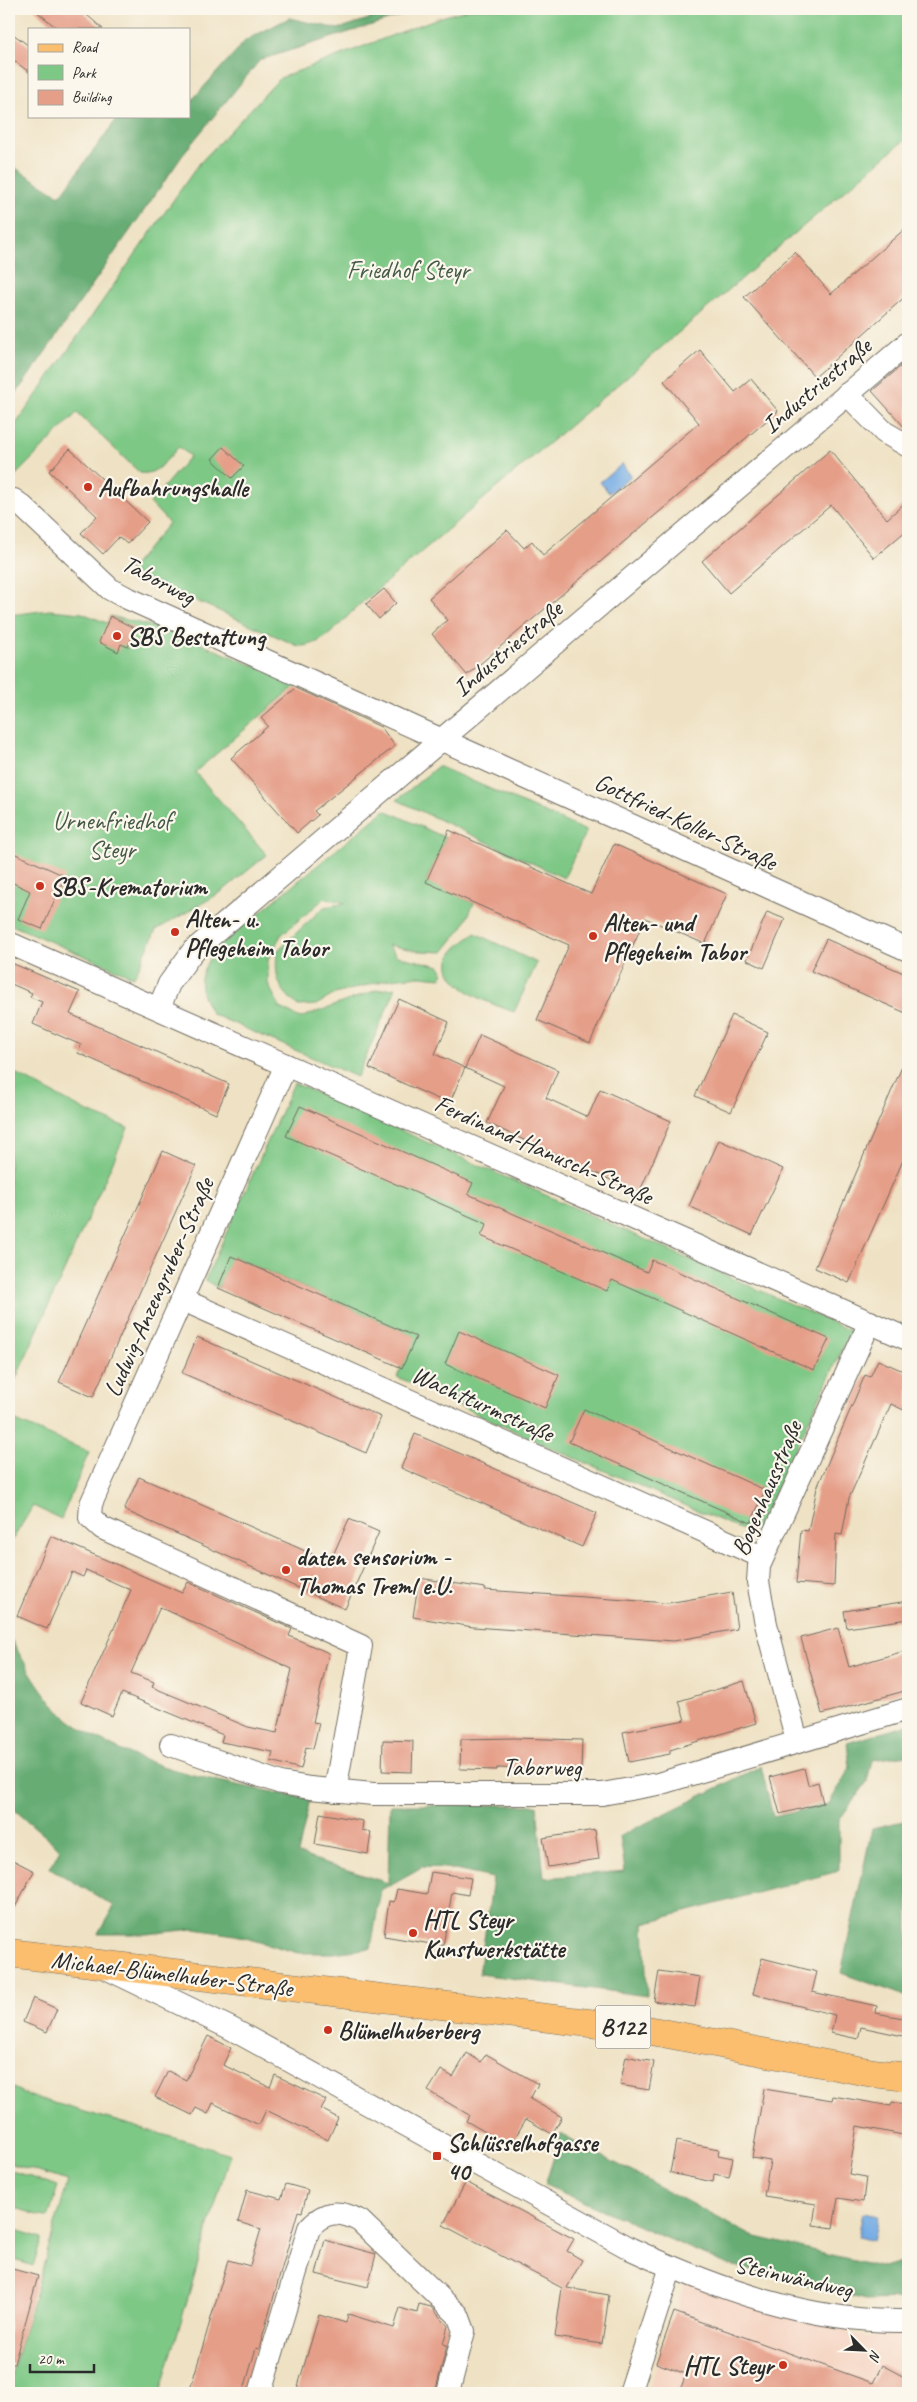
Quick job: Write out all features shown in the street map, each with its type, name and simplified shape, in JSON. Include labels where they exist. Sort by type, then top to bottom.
[{"type":"main road","name":"Michael-Blümelhuber-Straße","points":[[16,1959],[100,1965],[647,2030],[908,2078]]},
{"type":"street","name":"Industriestraße","points":[[159,1008],[169,984],[193,951],[908,343]]},
{"type":"street","points":[[847,394],[884,432],[908,446]]},
{"type":"street","name":"Taborweg","points":[[9,504],[14,500],[22,506],[110,589],[125,598],[443,739]]},
{"type":"street","name":"Gottfried-Koller-Straße","points":[[443,739],[754,883],[908,950]]},
{"type":"street","name":"Ferdinand-Hanusch-Straße","points":[[9,943],[908,1338]]},
{"type":"street","name":"Ludwig-Anzengruber-Straße","points":[[286,1065],[91,1504],[90,1517],[102,1528],[361,1646],[334,1791]]},
{"type":"street","name":"Wachtturmstraße","points":[[183,1300],[762,1557]]},
{"type":"street","name":"Bogenhausstraße","points":[[797,1741],[766,1624],[758,1582],[762,1557],[870,1322]]},
{"type":"street","name":"Taborweg","points":[[171,1745],[281,1783],[334,1791],[440,1795],[602,1794],[658,1784],[908,1709]]},
{"type":"street","name":"Steinwändweg","points":[[100,1965],[230,2028],[631,2249],[671,2267],[722,2288],[831,2316],[863,2320],[908,2321]]},
{"type":"street","points":[[260,2393],[308,2228],[324,2215],[335,2212],[347,2214],[360,2221],[458,2315],[464,2331],[448,2393]]},
{"type":"street","points":[[630,2393],[671,2267]]},
{"type":"shaded area","name":"HTL Steyr","points":[[686,2282],[863,2336],[908,2335],[908,2393],[647,2393]]},
{"type":"green space","points":[[399,9],[423,9],[260,60],[187,149],[9,404],[9,164],[60,196],[118,118],[190,118],[190,99],[192,100],[246,40],[289,18],[338,29]]},
{"type":"green space","name":"Friedhof Steyr","points":[[469,9],[908,9],[908,137],[358,606],[331,633],[316,643],[298,646],[129,571],[169,523],[150,503],[190,456],[179,447],[157,469],[152,472],[140,473],[77,413],[9,482],[9,434],[198,165],[280,78],[438,18]]},
{"type":"green space","name":"Urnenfriedhof Steyr","points":[[50,610],[82,613],[107,623],[110,616],[165,629],[298,684],[195,772],[267,855],[220,893],[156,930],[134,977],[9,924],[9,615]]},
{"type":"green space","points":[[438,766],[586,831],[564,878],[397,800]]},
{"type":"green space","points":[[385,810],[446,838],[426,881],[474,903],[463,927],[443,952],[418,951],[388,945],[397,956],[440,966],[443,971],[441,978],[420,976],[390,979],[335,994],[316,1005],[298,1006],[279,982],[276,969],[277,951],[324,907],[346,903],[325,898],[281,935],[268,959],[268,984],[280,1008],[300,1018],[377,990],[396,988],[357,1077],[212,1014],[203,995],[201,982],[202,975],[214,950]]},
{"type":"green space","points":[[475,933],[537,963],[514,1012],[472,994],[454,979],[450,970],[450,956]]},
{"type":"green space","points":[[9,1070],[86,1111],[128,1128],[9,1394]]},
{"type":"green space","points":[[294,1083],[851,1331],[759,1526],[754,1530],[745,1531],[549,1447],[397,1377],[415,1337],[232,1256],[218,1288],[205,1280]]},
{"type":"green space","points":[[9,1418],[89,1452],[61,1519],[33,1506],[9,1546]]},
{"type":"green space","points":[[9,1636],[46,1695],[75,1724],[129,1754],[158,1765],[218,1781],[310,1799],[298,1854],[388,1883],[390,1805],[537,1805],[544,1878],[625,1871],[620,1836],[761,1766],[773,1817],[829,1804],[850,1767],[847,1743],[908,1725],[908,1755],[872,1760],[867,1782],[839,1820],[839,1871],[644,1923],[647,1996],[479,1974],[493,1878],[445,1868],[422,1867],[381,1890],[371,1948],[334,1953],[298,1953],[235,1935],[194,1929],[147,1934],[98,1934],[114,1906],[50,1868],[60,1849],[9,1805]]},
{"type":"green space","points":[[908,1820],[908,1997],[841,1973],[872,1828]]},
{"type":"green space","points":[[9,2086],[30,2096],[230,2154],[160,2393],[9,2393],[9,2383],[68,2181],[9,2163]]},
{"type":"green space","points":[[561,2134],[752,2236],[883,2267],[908,2260],[908,2299],[866,2300],[726,2264],[545,2185]]},
{"type":"green space","points":[[9,2170],[58,2186],[48,2218],[9,2206]]},
{"type":"green space","points":[[9,2228],[42,2238],[33,2266],[9,2258]]},
{"type":"water","points":[[622,464],[631,476],[609,493],[600,482]]},
{"type":"water","points":[[863,2213],[878,2216],[873,2240],[858,2236]]},
{"type":"building","points":[[34,9],[80,9],[102,28],[57,28]]},
{"type":"building","points":[[9,31],[28,45],[28,71],[9,57]]},
{"type":"building","points":[[908,226],[908,294],[815,377],[744,297],[795,252],[831,294]]},
{"type":"building","points":[[700,350],[735,392],[751,379],[778,411],[467,675],[432,634],[447,620],[429,598],[507,530],[524,548],[532,541],[543,555],[699,423],[664,381]]},
{"type":"building","points":[[908,360],[908,431],[872,391]]},
{"type":"building","points":[[223,447],[244,466],[232,478],[212,459]]},
{"type":"building","name":"Aufbahrungshalle","points":[[70,449],[148,522],[127,544],[119,537],[103,554],[81,533],[97,516],[49,471]]},
{"type":"building","points":[[830,450],[887,519],[908,500],[908,529],[874,558],[831,505],[729,593],[702,561]]},
{"type":"building","points":[[384,589],[396,603],[379,619],[366,604]]},
{"type":"building","name":"SBS Bestattung","points":[[110,616],[136,629],[128,647],[121,644],[118,652],[99,642]]},
{"type":"building","points":[[296,688],[381,727],[395,746],[314,811],[318,815],[297,833],[231,758],[268,726],[261,718]]},
{"type":"building","name":"Alten- und Pflegeheim Tabor","points":[[449,830],[591,894],[614,844],[727,894],[705,944],[645,918],[590,1043],[537,1020],[569,945],[426,882]]},
{"type":"building","name":"SBS-Krematorium","points":[[9,851],[65,876],[42,929],[18,919],[30,891],[9,881]]},
{"type":"building","points":[[767,912],[785,919],[764,968],[747,960]]},
{"type":"building","points":[[826,939],[908,975],[908,1014],[811,971]]},
{"type":"building","points":[[9,962],[80,992],[70,1014],[229,1084],[216,1114],[78,1053],[81,1045],[33,1024],[42,1002],[30,997],[32,993],[9,983]]},
{"type":"building","points":[[399,999],[449,1022],[435,1054],[465,1068],[449,1104],[369,1068]]},
{"type":"building","points":[[732,1015],[768,1032],[731,1112],[695,1096]]},
{"type":"building","points":[[480,1035],[558,1070],[546,1098],[588,1117],[600,1089],[671,1121],[639,1193],[487,1123],[504,1086],[465,1068]]},
{"type":"building","points":[[908,1053],[908,1149],[849,1283],[815,1268]]},
{"type":"building","points":[[300,1106],[473,1183],[468,1194],[647,1272],[652,1260],[829,1339],[814,1370],[612,1280],[607,1291],[481,1236],[487,1224],[286,1136]]},
{"type":"building","points":[[719,1140],[783,1169],[752,1235],[689,1206]]},
{"type":"building","points":[[163,1151],[196,1166],[93,1397],[59,1382]]},
{"type":"building","points":[[231,1256],[416,1337],[402,1368],[218,1288]]},
{"type":"building","points":[[459,1331],[559,1375],[545,1408],[445,1364]]},
{"type":"building","points":[[197,1337],[381,1417],[366,1453],[182,1373]]},
{"type":"building","points":[[878,1360],[908,1373],[908,1412],[891,1404],[849,1498],[842,1535],[836,1534],[834,1586],[796,1583],[801,1530],[808,1531],[817,1488],[865,1375],[870,1377]]},
{"type":"building","points":[[584,1409],[765,1490],[751,1523],[569,1442]]},
{"type":"building","points":[[415,1434],[597,1513],[582,1547],[401,1468]]},
{"type":"building","points":[[139,1477],[330,1562],[349,1519],[379,1532],[345,1609],[124,1510]]},
{"type":"building","points":[[51,1536],[182,1593],[188,1582],[292,1629],[289,1636],[329,1653],[313,1722],[319,1723],[313,1749],[306,1747],[301,1769],[271,1761],[273,1752],[221,1742],[223,1735],[122,1693],[112,1716],[81,1702],[131,1590],[86,1570],[83,1577],[72,1572],[47,1629],[17,1616]],"holes":[[[160,1607],[292,1669],[277,1733],[248,1727],[152,1687],[154,1682],[131,1673]]]},
{"type":"building","points":[[419,1578],[485,1588],[485,1590],[668,1603],[732,1592],[737,1629],[674,1641],[473,1627],[413,1617]]},
{"type":"building","points":[[908,1601],[908,1619],[847,1628],[844,1611]]},
{"type":"building","points":[[838,1628],[849,1667],[908,1650],[908,1690],[822,1714],[801,1638]]},
{"type":"building","points":[[744,1681],[756,1723],[670,1750],[670,1754],[629,1762],[623,1732],[685,1720],[679,1701]]},
{"type":"building","points":[[461,1739],[582,1740],[581,1770],[460,1769]]},
{"type":"building","points":[[383,1740],[413,1741],[412,1772],[382,1771]]},
{"type":"building","points":[[804,1768],[808,1785],[818,1782],[823,1803],[780,1814],[770,1777]]},
{"type":"building","points":[[320,1813],[363,1821],[362,1830],[371,1832],[368,1854],[315,1844]]},
{"type":"building","points":[[595,1830],[599,1859],[548,1867],[543,1838]]},
{"type":"building","points":[[9,1858],[34,1871],[9,1919]]},
{"type":"building","points":[[431,1872],[471,1878],[468,1895],[452,1892],[443,1946],[384,1936],[389,1901],[394,1902],[397,1889],[427,1894]]},
{"type":"building","points":[[762,1958],[817,1972],[812,1992],[877,2006],[876,2013],[908,2019],[908,2037],[861,2027],[858,2039],[831,2033],[835,2015],[753,1994]]},
{"type":"building","points":[[659,1971],[700,1977],[695,2007],[654,2001]]},
{"type":"building","points":[[33,1998],[57,2009],[47,2032],[23,2022]]},
{"type":"building","points":[[208,2036],[231,2048],[223,2065],[270,2087],[275,2075],[326,2100],[321,2109],[338,2118],[328,2140],[266,2110],[259,2125],[213,2103],[208,2114],[196,2108],[192,2115],[155,2097],[168,2071],[186,2080]]},
{"type":"building","points":[[467,2053],[481,2062],[486,2054],[538,2084],[530,2099],[562,2117],[552,2134],[526,2119],[510,2146],[466,2121],[469,2115],[428,2091],[441,2070],[453,2077]]},
{"type":"building","points":[[626,2056],[654,2062],[649,2090],[620,2085]]},
{"type":"building","points":[[764,2089],[832,2100],[833,2096],[891,2106],[892,2102],[908,2106],[908,2136],[857,2126],[849,2174],[866,2177],[863,2202],[838,2198],[833,2228],[813,2225],[816,2204],[764,2196],[770,2161],[752,2158]]},
{"type":"building","points":[[676,2141],[719,2149],[718,2155],[733,2158],[729,2177],[714,2174],[713,2182],[670,2173]]},
{"type":"building","points":[[466,2182],[574,2239],[567,2251],[582,2260],[567,2288],[609,2295],[602,2344],[555,2337],[562,2288],[443,2225]]},
{"type":"building","points":[[286,2184],[308,2190],[302,2212],[298,2211],[259,2349],[256,2348],[243,2393],[189,2393],[228,2260],[250,2266],[261,2229],[238,2222],[247,2190],[281,2199]]},
{"type":"building","points":[[325,2240],[376,2254],[368,2287],[316,2274]]},
{"type":"building","points":[[9,2268],[38,2276],[14,2364],[9,2364]]},
{"type":"building","points":[[419,2304],[431,2307],[448,2326],[443,2344],[447,2345],[435,2393],[296,2393],[319,2315],[346,2323],[348,2314],[394,2328],[400,2308],[417,2313]]},
{"type":"building","points":[[674,2312],[873,2383],[882,2365],[908,2379],[908,2393],[679,2393],[686,2374],[656,2363]]},
{"type":"place","name":"Aufbahrungshalle","points":[[88,487]]},
{"type":"place","name":"SBS Bestattung","points":[[117,636]]},
{"type":"place","name":"SBS-Krematorium","points":[[40,886]]},
{"type":"place","name":"Alten- u. Pflegeheim Tabor","points":[[175,932]]},
{"type":"place","name":"Alten- und Pflegeheim Tabor","points":[[593,936]]},
{"type":"place","name":"daten sensorium - Thomas Treml e.U.","points":[[286,1570]]},
{"type":"place","name":"HTL Steyr Kunstwerkstätte","points":[[413,1933]]},
{"type":"place","name":"Blümelhuberberg","points":[[328,2030]]},
{"type":"place","name":"Schlüsselhofgasse 40","points":[[437,2156]]},
{"type":"place","name":"HTL Steyr","points":[[783,2365]]}]
